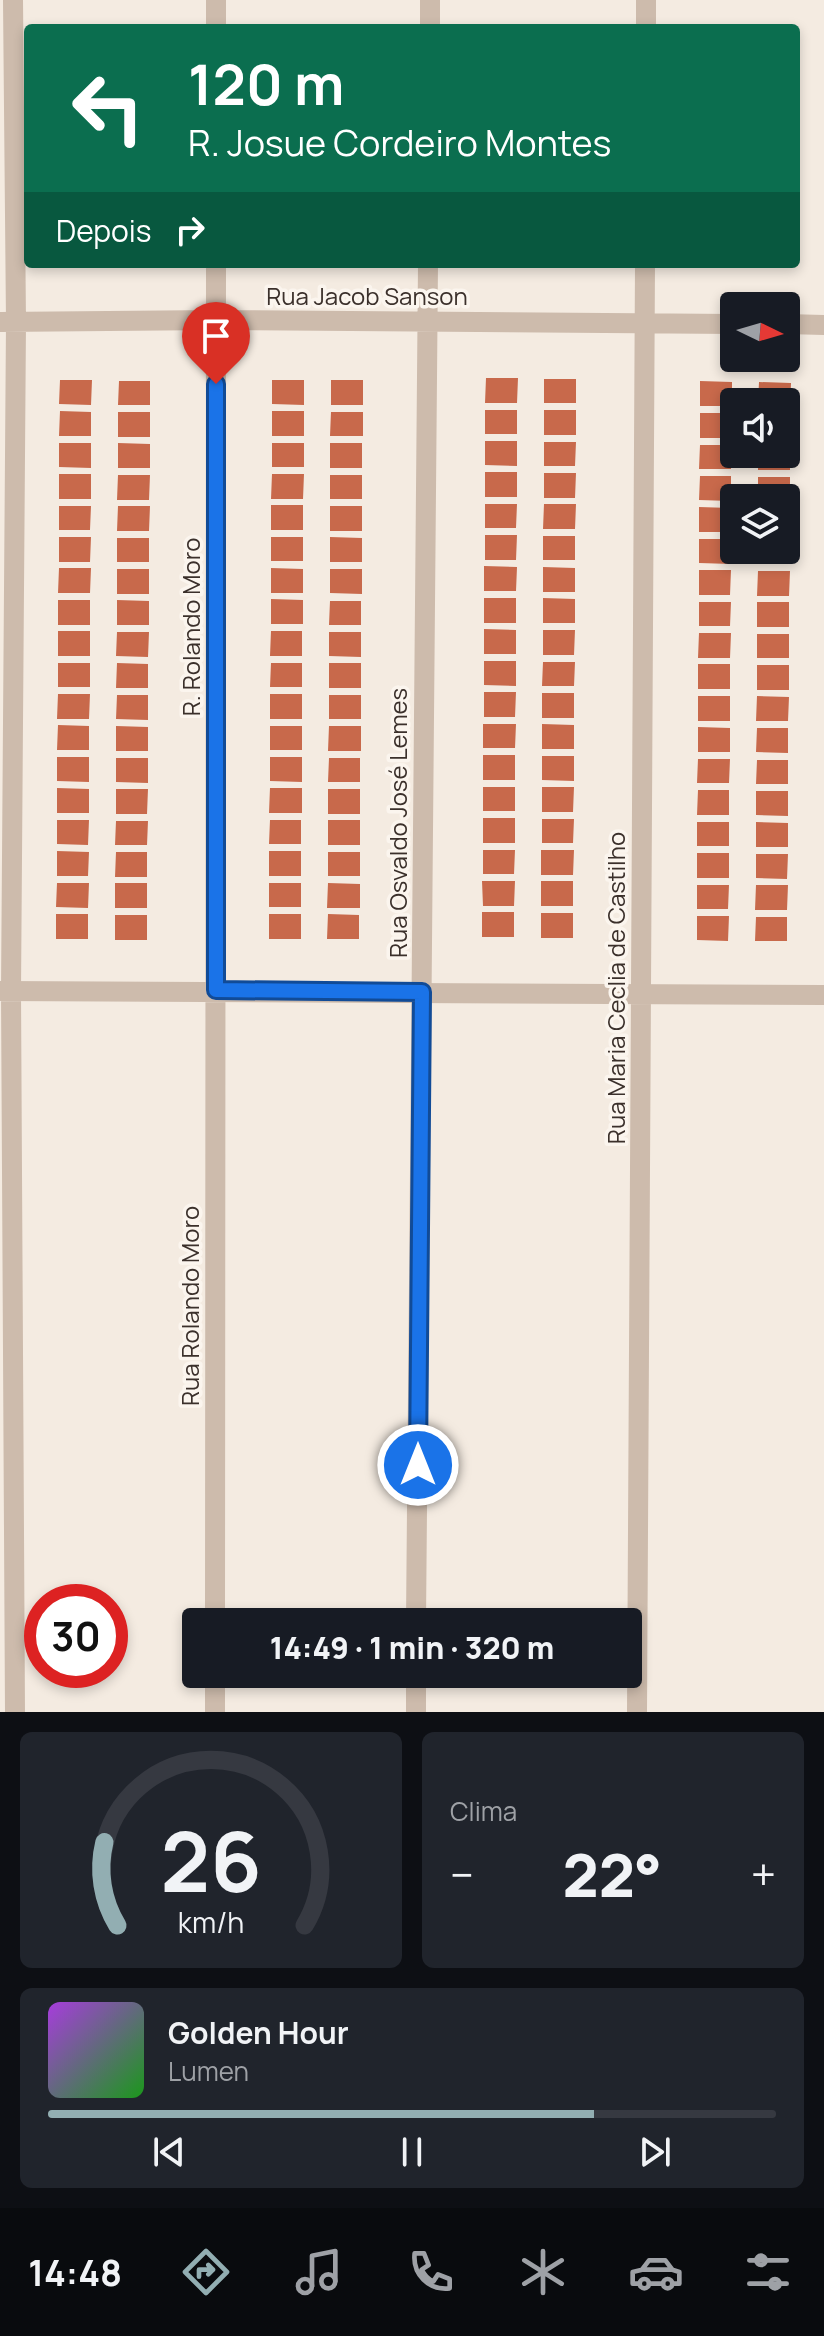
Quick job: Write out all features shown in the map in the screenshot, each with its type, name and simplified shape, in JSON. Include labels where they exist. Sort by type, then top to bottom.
[{"type":"street","points":[[13,0],[8,322],[6,991],[15,1712]]},
{"type":"street","points":[[216,0],[216,24]]},
{"type":"street","points":[[430,0],[430,24]]},
{"type":"street","points":[[646,0],[646,24]]},
{"type":"street","name":"R. Rolando Moro","points":[[216,268],[216,990]]},
{"type":"street","name":"Rua Osvaldo José Lemes","points":[[416,1608],[428,268]]},
{"type":"street","name":"Rua Maria Ceclia de Castilho","points":[[637,1712],[645,268]]},
{"type":"street","name":"Rua Jacob Sanson","points":[[8,322],[216,320],[720,324]]},
{"type":"street","points":[[800,324],[824,325]]},
{"type":"street","name":"Rua Rolando Moro","points":[[215,1608],[216,990]]},
{"type":"street","points":[[6,991],[824,995]]},
{"type":"street","points":[[215,1688],[215,1712]]},
{"type":"street","points":[[416,1688],[416,1712]]},
{"type":"building","points":[[486,378],[518,378],[517,403],[485,403]]},
{"type":"building","points":[[544,379],[576,379],[576,403],[544,403]]},
{"type":"building","points":[[60,380],[92,380],[91,405],[59,404]]},
{"type":"building","points":[[272,380],[304,380],[304,405],[272,404]]},
{"type":"building","points":[[331,380],[363,380],[363,405],[331,405]]},
{"type":"building","points":[[119,381],[150,381],[150,405],[118,405]]},
{"type":"building","points":[[700,381],[732,382],[732,388],[720,388],[720,406],[700,406]]},
{"type":"building","points":[[759,382],[791,383],[791,388],[759,388]]},
{"type":"building","points":[[485,410],[517,410],[517,434],[485,434]]},
{"type":"building","points":[[544,410],[576,410],[576,435],[544,435]]},
{"type":"building","points":[[60,411],[91,412],[91,436],[59,436]]},
{"type":"building","points":[[272,411],[304,411],[304,436],[272,436]]},
{"type":"building","points":[[118,412],[150,412],[150,437],[118,437]]},
{"type":"building","points":[[331,412],[363,412],[363,436],[330,436]]},
{"type":"building","points":[[700,413],[720,413],[720,438],[700,438]]},
{"type":"building","points":[[485,441],[517,441],[517,466],[485,465]]},
{"type":"building","points":[[544,442],[576,442],[575,466],[544,466]]},
{"type":"building","points":[[59,443],[91,443],[91,468],[59,467]]},
{"type":"building","points":[[118,443],[150,444],[150,468],[118,468]]},
{"type":"building","points":[[272,443],[304,443],[304,467],[272,467]]},
{"type":"building","points":[[330,443],[362,443],[362,468],[330,468]]},
{"type":"building","points":[[700,445],[720,445],[720,468],[731,468],[731,469],[699,469]]},
{"type":"building","points":[[758,468],[790,468],[790,470]]},
{"type":"building","points":[[485,472],[517,472],[517,497],[485,497]]},
{"type":"building","points":[[544,473],[576,473],[575,498],[544,498]]},
{"type":"building","points":[[59,474],[91,474],[91,499],[59,499]]},
{"type":"building","points":[[272,474],[304,474],[303,499],[271,499]]},
{"type":"building","points":[[118,475],[150,475],[149,500],[117,500]]},
{"type":"building","points":[[330,475],[362,475],[362,499],[330,499]]},
{"type":"building","points":[[700,476],[731,476],[731,484],[720,484],[720,501],[699,500]]},
{"type":"building","points":[[758,477],[790,477],[790,484],[758,484]]},
{"type":"building","points":[[485,504],[517,504],[516,528],[485,528]]},
{"type":"building","points":[[544,504],[576,504],[575,529],[543,529]]},
{"type":"building","points":[[271,505],[303,505],[303,530],[271,530]]},
{"type":"building","points":[[59,506],[91,506],[90,530],[59,530]]},
{"type":"building","points":[[118,506],[150,506],[149,531],[117,531]]},
{"type":"building","points":[[330,506],[362,506],[362,531],[330,531]]},
{"type":"building","points":[[699,507],[720,508],[720,532],[699,532]]},
{"type":"building","points":[[485,535],[517,535],[516,560],[485,560]]},
{"type":"building","points":[[543,536],[575,536],[575,560],[543,560]]},
{"type":"building","points":[[59,537],[91,537],[90,562],[59,562]]},
{"type":"building","points":[[271,537],[303,537],[303,561],[271,561]]},
{"type":"building","points":[[330,537],[362,538],[362,562],[330,562]]},
{"type":"building","points":[[117,538],[149,538],[149,562],[117,562]]},
{"type":"building","points":[[699,539],[720,539],[720,564],[699,563]]},
{"type":"building","points":[[484,566],[517,567],[516,591],[484,591]]},
{"type":"building","points":[[543,567],[575,568],[575,592],[543,592]]},
{"type":"building","points":[[59,568],[91,568],[90,593],[58,593]]},
{"type":"building","points":[[271,568],[303,569],[303,593],[271,593]]},
{"type":"building","points":[[117,569],[149,569],[149,594],[117,594]]},
{"type":"building","points":[[330,569],[362,569],[362,594],[330,593]]},
{"type":"building","points":[[699,570],[731,570],[730,595],[699,595]]},
{"type":"building","points":[[758,571],[790,571],[789,596],[757,596]]},
{"type":"building","points":[[484,598],[516,598],[516,623],[484,623]]},
{"type":"building","points":[[543,598],[575,599],[575,623],[543,623]]},
{"type":"building","points":[[271,599],[303,600],[303,624],[271,624]]},
{"type":"building","points":[[58,600],[90,600],[90,625],[58,625]]},
{"type":"building","points":[[117,600],[149,601],[149,625],[117,625]]},
{"type":"building","points":[[330,601],[361,601],[361,625],[329,625]]},
{"type":"building","points":[[699,602],[731,602],[730,626],[699,626]]},
{"type":"building","points":[[757,602],[789,602],[789,627],[757,627]]},
{"type":"building","points":[[484,629],[516,630],[516,654],[484,654]]},
{"type":"building","points":[[543,630],[575,630],[574,655],[543,655]]},
{"type":"building","points":[[58,631],[90,631],[90,656],[58,656]]},
{"type":"building","points":[[271,631],[302,631],[302,656],[270,656]]},
{"type":"building","points":[[117,632],[149,632],[148,657],[116,656]]},
{"type":"building","points":[[329,632],[361,632],[361,657],[329,656]]},
{"type":"building","points":[[699,633],[731,633],[730,658],[698,658]]},
{"type":"building","points":[[757,634],[789,634],[789,658],[757,658]]},
{"type":"building","points":[[484,661],[516,661],[516,686],[484,685]]},
{"type":"building","points":[[543,662],[575,662],[574,686],[542,686]]},
{"type":"building","points":[[58,663],[90,663],[90,687],[58,687]]},
{"type":"building","points":[[117,663],[148,664],[148,688],[116,688]]},
{"type":"building","points":[[271,663],[302,663],[302,687],[270,687]]},
{"type":"building","points":[[329,663],[361,663],[361,688],[329,688]]},
{"type":"building","points":[[698,664],[730,664],[730,689],[698,689]]},
{"type":"building","points":[[757,665],[789,665],[789,690],[757,690]]},
{"type":"building","points":[[484,692],[516,692],[515,717],[484,717]]},
{"type":"building","points":[[542,693],[574,693],[574,718],[542,718]]},
{"type":"building","points":[[58,694],[90,694],[89,719],[57,719]]},
{"type":"building","points":[[270,694],[302,694],[302,719],[270,719]]},
{"type":"building","points":[[117,695],[148,695],[148,720],[116,719]]},
{"type":"building","points":[[329,695],[361,695],[361,719],[329,719]]},
{"type":"building","points":[[698,696],[730,696],[730,721],[698,721]]},
{"type":"building","points":[[757,696],[789,697],[788,721],[756,721]]},
{"type":"building","points":[[483,724],[516,724],[515,748],[483,748]]},
{"type":"building","points":[[542,724],[574,725],[574,749],[542,749]]},
{"type":"building","points":[[58,725],[89,726],[89,750],[57,750]]},
{"type":"building","points":[[116,726],[148,727],[148,751],[116,751]]},
{"type":"building","points":[[270,726],[302,726],[302,750],[270,750]]},
{"type":"building","points":[[329,726],[361,726],[361,751],[328,751]]},
{"type":"building","points":[[698,727],[730,728],[730,752],[698,752]]},
{"type":"building","points":[[757,728],[788,728],[788,753],[756,752]]},
{"type":"building","points":[[483,755],[515,755],[515,780],[483,780]]},
{"type":"building","points":[[542,756],[574,756],[574,781],[542,780]]},
{"type":"building","points":[[57,757],[89,757],[89,782],[57,781]]},
{"type":"building","points":[[270,757],[302,757],[302,782],[270,781]]},
{"type":"building","points":[[116,758],[148,758],[148,783],[116,782]]},
{"type":"building","points":[[329,758],[360,758],[360,782],[328,782]]},
{"type":"building","points":[[698,759],[730,759],[729,783],[697,783]]},
{"type":"building","points":[[757,760],[788,760],[788,784],[756,784]]},
{"type":"building","points":[[483,787],[515,787],[515,811],[483,811]]},
{"type":"building","points":[[542,787],[574,787],[573,812],[542,812]]},
{"type":"building","points":[[57,788],[89,789],[89,813],[57,813]]},
{"type":"building","points":[[270,788],[302,788],[302,813],[269,813]]},
{"type":"building","points":[[116,789],[148,789],[147,814],[116,814]]},
{"type":"building","points":[[328,789],[360,789],[360,814],[328,814]]},
{"type":"building","points":[[698,790],[729,790],[729,815],[697,815]]},
{"type":"building","points":[[756,791],[788,791],[788,816],[756,815]]},
{"type":"building","points":[[483,818],[515,818],[515,843],[483,843]]},
{"type":"building","points":[[542,819],[574,819],[573,843],[542,843]]},
{"type":"building","points":[[57,820],[89,820],[88,845],[57,844]]},
{"type":"building","points":[[270,820],[301,820],[301,844],[269,844]]},
{"type":"building","points":[[328,820],[360,820],[360,845],[328,845]]},
{"type":"building","points":[[116,821],[148,821],[147,845],[115,845]]},
{"type":"building","points":[[697,822],[729,822],[729,846],[697,846]]},
{"type":"building","points":[[756,822],[788,823],[788,847],[756,847]]},
{"type":"building","points":[[483,850],[515,850],[514,874],[483,874]]},
{"type":"building","points":[[541,850],[574,850],[573,875],[541,875]]},
{"type":"building","points":[[57,851],[89,852],[88,876],[57,876]]},
{"type":"building","points":[[269,851],[301,851],[301,876],[269,876]]},
{"type":"building","points":[[116,852],[147,852],[147,877],[115,877]]},
{"type":"building","points":[[328,852],[360,852],[360,876],[328,876]]},
{"type":"building","points":[[697,853],[729,853],[729,878],[697,878]]},
{"type":"building","points":[[756,854],[788,854],[787,879],[756,878]]},
{"type":"building","points":[[482,881],[515,881],[514,906],[483,906]]},
{"type":"building","points":[[541,881],[573,881],[573,906],[541,906]]},
{"type":"building","points":[[57,883],[89,883],[88,908],[56,907]]},
{"type":"building","points":[[115,883],[147,883],[147,908],[115,908]]},
{"type":"building","points":[[269,883],[301,883],[301,907],[269,907]]},
{"type":"building","points":[[328,883],[360,884],[360,908],[327,908]]},
{"type":"building","points":[[697,885],[729,885],[728,909],[697,909]]},
{"type":"building","points":[[756,885],[788,885],[787,910],[755,910]]},
{"type":"building","points":[[482,912],[514,912],[514,937],[482,937]]},
{"type":"building","points":[[541,913],[573,913],[573,938],[541,938]]},
{"type":"building","points":[[56,914],[88,914],[88,939],[56,939]]},
{"type":"building","points":[[269,914],[301,914],[301,939],[269,939]]},
{"type":"building","points":[[328,914],[359,915],[359,939],[327,939]]},
{"type":"building","points":[[115,915],[147,915],[147,940],[115,940]]},
{"type":"building","points":[[697,916],[729,916],[728,941],[697,940]]},
{"type":"building","points":[[756,917],[787,917],[787,941],[755,941]]},
{"type":"route","points":[[216,384],[216,990],[422,992],[418,1465]]}]
